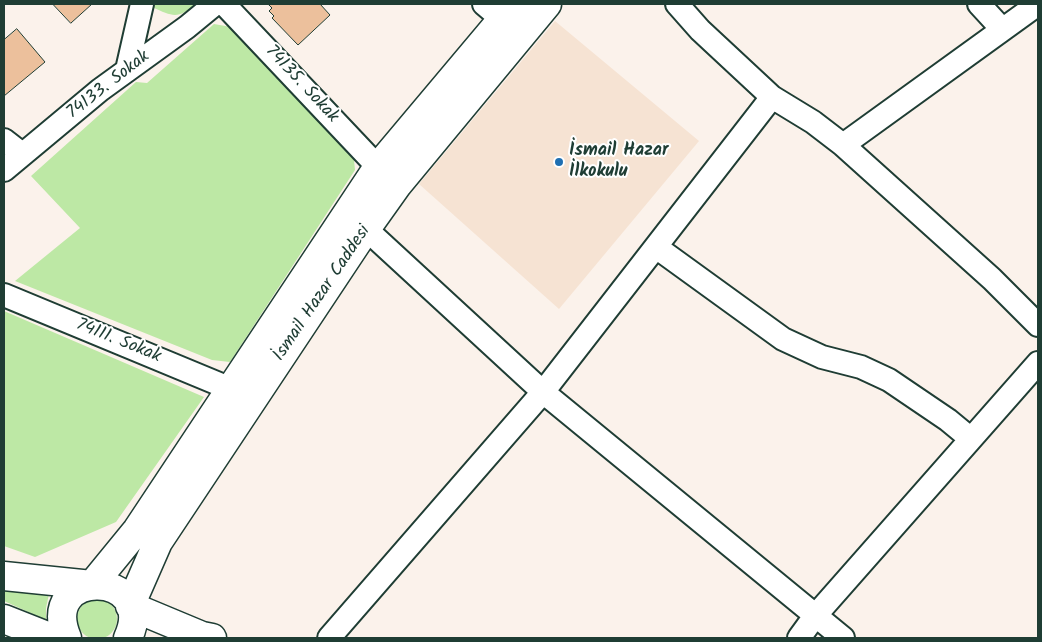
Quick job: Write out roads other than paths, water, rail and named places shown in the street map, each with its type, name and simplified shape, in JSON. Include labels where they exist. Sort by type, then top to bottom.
[{"type":"main road","name":"İsmail Hazar Caddesi","points":[[92,585],[138,530],[378,167],[505,15],[547,4]]},
{"type":"main road","name":"İsmail Hazar Caddesi","points":[[130,606],[158,542],[366,229],[398,184],[505,15]]},
{"type":"main road","points":[[4,576],[104,585],[115,589],[124,596],[130,606],[133,617],[132,629],[128,638]]},
{"type":"main road","points":[[67,638],[63,628],[62,616],[65,605],[72,595],[81,588],[92,585]]},
{"type":"main road","points":[[130,606],[202,636],[212,638]]},
{"type":"main road","points":[[4,619],[52,638]]},
{"type":"street","points":[[127,70],[142,4]]},
{"type":"street","name":"74133. Sokak","points":[[4,170],[100,90],[187,27],[215,4]]},
{"type":"street","name":"74135. Sokak","points":[[224,4],[378,167]]},
{"type":"street","points":[[677,4],[700,30],[772,97],[813,122],[843,145],[992,279],[1038,325]]},
{"type":"street","points":[[979,4],[1002,29]]},
{"type":"street","points":[[843,145],[1038,4]]},
{"type":"street","points":[[329,638],[543,392],[772,97]]},
{"type":"street","points":[[4,140],[22,154]]},
{"type":"street","points":[[366,229],[543,392],[843,638]]},
{"type":"street","points":[[656,246],[783,339],[822,357],[861,367],[889,380],[971,438]]},
{"type":"street","name":"74111. Sokak","points":[[4,295],[232,389]]},
{"type":"street","points":[[799,638],[815,616],[971,438],[1036,371]]},
{"type":"place","name":"İsmail Hazar İlkokulu","points":[[559,162]]}]
